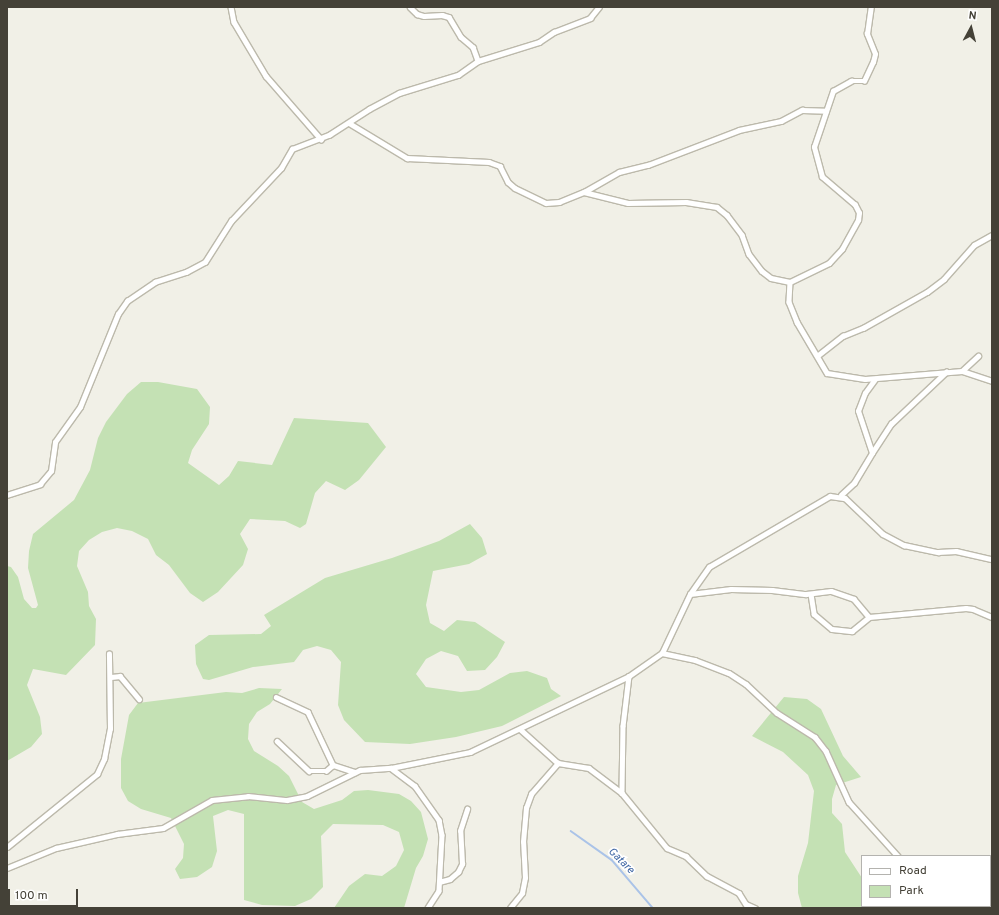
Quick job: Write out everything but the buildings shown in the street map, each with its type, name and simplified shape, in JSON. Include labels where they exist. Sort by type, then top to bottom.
[{"type":"street","points":[[231,7],[234,22],[266,76],[321,139]]},
{"type":"street","points":[[410,7],[417,14],[424,16],[442,15],[449,17],[461,36],[473,47],[478,61]]},
{"type":"street","points":[[7,495],[40,484],[51,471],[58,435],[72,421],[80,408],[118,314],[127,301],[154,282],[186,272],[205,262],[232,221],[281,168],[292,149],[321,139],[349,123],[369,109],[399,93],[458,75],[478,61],[533,45],[554,32],[590,18],[599,7]]},
{"type":"street","points":[[584,192],[628,203],[686,202],[717,207],[727,215],[742,235],[749,254],[762,271],[771,278],[790,282],[830,263],[842,249],[858,220],[859,212],[855,205],[822,177],[815,156],[815,140],[833,91],[851,81],[864,81],[874,62],[875,54],[867,34],[871,7]]},
{"type":"street","points":[[349,123],[407,158],[489,162],[500,166],[508,182],[515,188],[546,203],[559,202],[584,192],[619,172],[648,165],[738,130],[781,121],[802,110],[826,111]]},
{"type":"street","points":[[817,356],[843,336],[863,328],[927,292],[944,279],[974,245],[992,234]]},
{"type":"street","points":[[790,282],[789,302],[796,322],[827,373],[875,379],[962,371],[992,381]]},
{"type":"street","points":[[962,371],[978,356]]},
{"type":"street","points":[[7,868],[56,848],[117,834],[163,828],[212,800],[248,796],[287,800],[308,796],[355,772],[375,768],[391,768],[470,752],[629,676],[662,653],[690,594],[709,567],[830,496],[841,495],[854,483],[891,424],[946,372]]},
{"type":"street","points":[[872,453],[858,411],[865,393],[875,379]]},
{"type":"street","points":[[841,495],[883,534],[904,545],[938,552],[956,551],[992,560]]},
{"type":"street","points":[[690,594],[732,589],[811,594],[831,591],[854,599],[869,617]]},
{"type":"street","points":[[811,594],[814,614],[832,629],[852,631],[869,617],[966,608],[973,609],[992,617]]},
{"type":"street","points":[[662,653],[695,660],[730,673],[746,684],[777,713],[815,737],[826,750],[849,802],[897,855]]},
{"type":"street","points":[[7,847],[97,774],[104,759],[110,729],[109,654]]},
{"type":"street","points":[[110,677],[120,676],[139,699]]},
{"type":"street","points":[[622,793],[623,726],[629,676]]},
{"type":"street","points":[[276,697],[308,712],[333,765],[355,772]]},
{"type":"street","points":[[520,729],[558,763],[589,768],[622,793],[665,846],[686,856],[707,876],[739,893],[746,904],[755,908]]},
{"type":"street","points":[[277,740],[309,771],[326,771],[333,765]]},
{"type":"street","points":[[510,908],[522,893],[525,878],[524,828],[531,794],[558,763]]},
{"type":"street","points":[[391,768],[415,786],[439,820],[442,835],[439,891],[428,908]]},
{"type":"street","points":[[439,882],[450,879],[458,872],[462,864],[460,831],[466,809]]},
{"type":"green space","points":[[141,382],[158,382],[197,389],[210,407],[209,424],[192,450],[188,463],[219,485],[229,476],[238,461],[272,465],[294,418],[368,423],[386,447],[359,480],[345,490],[326,481],[315,493],[306,524],[300,528],[285,521],[250,519],[240,534],[248,549],[243,565],[218,592],[203,602],[190,593],[169,565],[156,555],[148,539],[132,531],[117,528],[102,532],[89,540],[79,551],[77,566],[88,592],[89,606],[96,619],[95,645],[66,675],[33,669],[27,685],[40,717],[42,734],[31,747],[7,761],[7,566],[11,567],[18,577],[24,599],[32,608],[36,608],[38,605],[28,568],[29,551],[33,534],[74,500],[90,470],[98,438],[106,422],[127,394]]},
{"type":"green space","points":[[470,524],[482,538],[487,554],[469,564],[433,571],[426,605],[430,623],[444,631],[457,620],[475,622],[505,642],[497,657],[485,670],[467,671],[458,656],[441,651],[426,659],[416,674],[426,687],[461,692],[479,690],[510,673],[527,671],[547,678],[551,689],[561,696],[502,726],[456,737],[410,744],[365,742],[344,720],[338,705],[341,662],[331,650],[317,646],[303,650],[294,662],[253,667],[209,680],[203,679],[196,664],[195,645],[209,635],[261,634],[271,626],[264,615],[325,578],[392,558],[439,541]]},
{"type":"green space","points":[[259,688],[282,689],[270,704],[257,712],[249,724],[248,739],[254,751],[278,766],[289,776],[302,802],[314,809],[342,800],[354,791],[368,790],[399,794],[411,801],[421,812],[428,839],[423,856],[416,868],[404,908],[334,908],[349,886],[365,874],[382,876],[396,866],[404,850],[399,832],[383,825],[333,824],[321,836],[323,887],[311,899],[295,906],[262,905],[244,900],[244,814],[228,810],[213,816],[217,851],[212,867],[197,877],[180,879],[175,869],[183,858],[184,844],[171,818],[141,809],[128,801],[121,788],[121,759],[129,715],[138,703],[226,692],[242,693]]},
{"type":"green space","points":[[784,697],[807,699],[821,709],[843,756],[861,777],[836,785],[832,799],[832,813],[842,824],[845,852],[861,876],[861,907],[924,908],[802,908],[798,893],[798,876],[808,843],[814,791],[808,775],[783,752],[752,736]]},
{"type":"waterway","name":"Gatare","points":[[571,831],[612,860],[653,908]]}]
